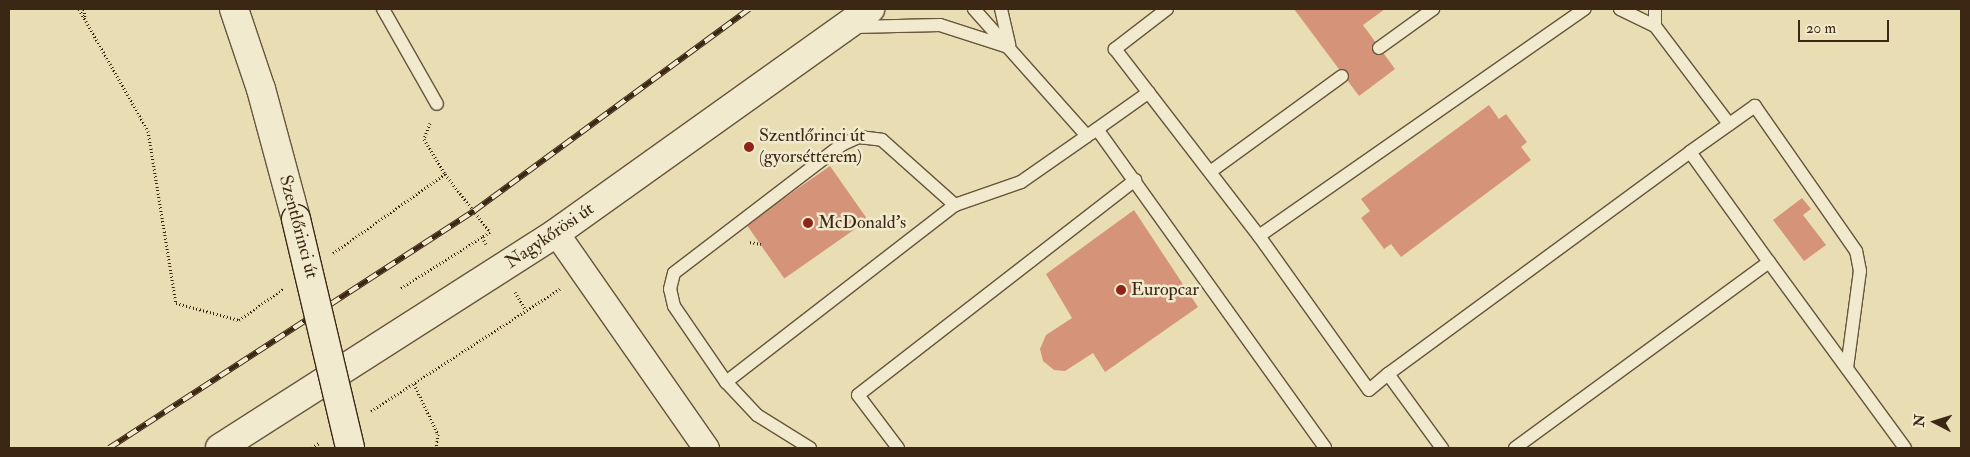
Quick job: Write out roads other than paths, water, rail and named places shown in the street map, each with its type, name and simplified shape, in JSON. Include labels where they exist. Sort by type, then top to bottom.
[{"type":"main road","name":"Szentlőrinci út","points":[[234,9],[262,89],[296,219],[339,443]]},
{"type":"main road","name":"Nagykőrösi út","points":[[220,448],[556,233],[870,9]]},
{"type":"street","points":[[556,233],[706,448]]},
{"type":"lane","points":[[383,9],[437,104]]},
{"type":"lane","points":[[974,9],[1135,180],[1325,448]]},
{"type":"lane","points":[[1001,9],[1009,48]]},
{"type":"lane","points":[[1167,9],[1115,49],[1259,236],[1369,390],[1388,374],[1755,106],[1856,251],[1860,271],[1846,368]]},
{"type":"lane","points":[[1380,48],[1433,9]]},
{"type":"lane","points":[[1259,236],[1585,9]]},
{"type":"lane","points":[[1620,9],[1655,26],[1729,124]]},
{"type":"lane","points":[[1655,9],[1655,26]]},
{"type":"lane","points":[[844,27],[900,24],[940,25],[1009,48]]},
{"type":"lane","points":[[1210,172],[1342,76]]},
{"type":"lane","points":[[726,382],[955,205],[1021,182],[1149,92]]},
{"type":"lane","points":[[810,448],[757,415],[726,382],[674,306],[670,289],[679,268],[843,144],[859,137],[882,140],[955,205]]},
{"type":"lane","points":[[1690,152],[1905,448]]},
{"type":"lane","points":[[898,448],[858,395],[1135,180]]},
{"type":"lane","points":[[1516,448],[1769,262]]},
{"type":"lane","points":[[1388,374],[1442,448]]},
{"type":"railway","points":[[109,448],[474,211],[749,9]]},
{"type":"place","name":"Szentlőrinci út (gyorsétterem)","points":[[749,147]]},
{"type":"place","name":"McDonald's","points":[[808,223]]},
{"type":"place","name":"Europcar","points":[[1121,290]]}]
